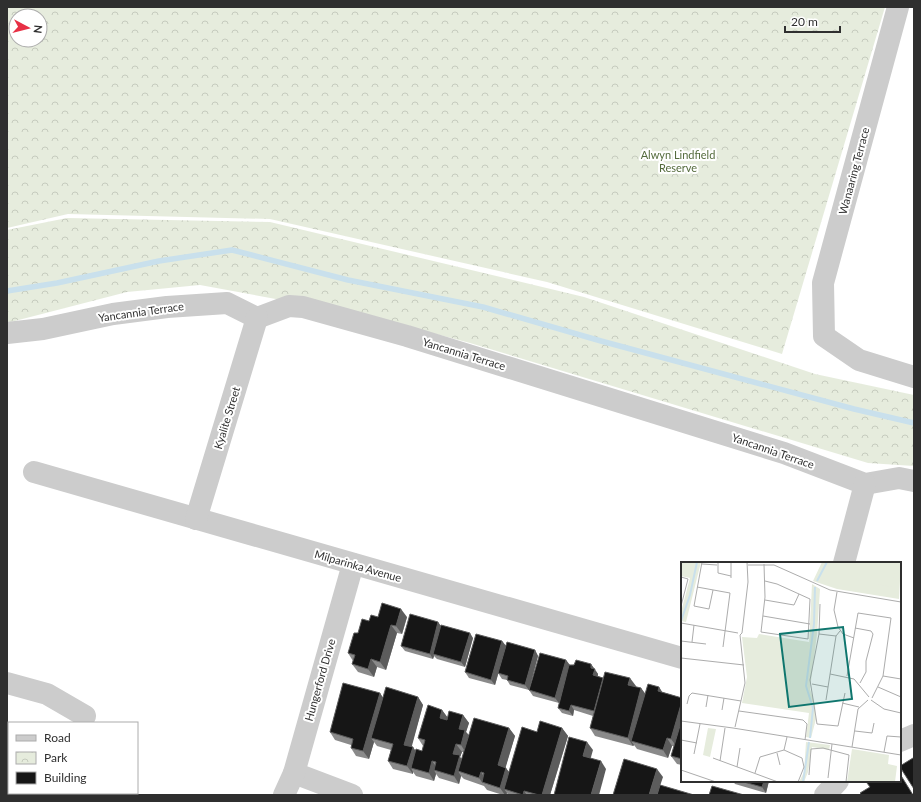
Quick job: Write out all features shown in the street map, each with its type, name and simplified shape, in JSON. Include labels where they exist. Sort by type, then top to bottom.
[{"type":"street","name":"Wanaaring Terrace","points":[[898,7],[823,283],[824,336],[859,360],[914,377]]},
{"type":"street","name":"Yancannia Terrace","points":[[7,333],[43,329],[113,314],[167,307],[227,303],[257,318],[289,306],[311,309],[407,336],[784,453],[865,484]]},
{"type":"street","name":"Kyalite Street","points":[[196,519],[257,318]]},
{"type":"street","name":"Milparinka Avenue","points":[[34,472],[681,658]]},
{"type":"street","points":[[844,562],[865,484],[899,478],[914,480]]},
{"type":"street","name":"Hungerford Drive","points":[[284,795],[294,773],[353,564]]},
{"type":"street","points":[[7,683],[47,694],[85,716]]},
{"type":"street","points":[[901,741],[914,735]]},
{"type":"street","points":[[294,773],[352,795]]},
{"type":"street","points":[[825,795],[837,782]]},
{"type":"green space","name":"Alwyn Lindfield Reserve","points":[[7,7],[885,7],[782,354],[547,282],[270,219],[68,214],[7,228]]},
{"type":"green space","points":[[67,218],[270,222],[584,297],[815,374],[914,395],[914,466],[868,463],[470,343],[368,316],[200,285],[127,292],[7,323],[7,230]]},
{"type":"building","points":[[382,603],[401,609],[396,626],[391,625],[380,662],[371,659],[368,669],[352,664],[355,655],[348,653],[354,633],[358,633],[362,619],[369,621],[371,615],[378,617]]},
{"type":"building","points":[[410,614],[438,622],[430,654],[401,646]]},
{"type":"building","points":[[441,625],[470,633],[461,662],[433,654]]},
{"type":"building","points":[[476,634],[502,641],[491,680],[465,672]]},
{"type":"building","points":[[507,642],[535,650],[525,685],[507,680],[508,676],[498,673]]},
{"type":"building","points":[[540,653],[566,660],[555,698],[529,690]]},
{"type":"building","points":[[576,660],[591,664],[591,668],[595,669],[593,675],[603,678],[594,711],[571,705],[569,711],[558,708],[569,665],[574,665]]},
{"type":"building","points":[[605,672],[630,678],[628,685],[641,688],[628,738],[590,728]]},
{"type":"building","points":[[343,683],[380,693],[363,751],[351,748],[353,739],[330,732]]},
{"type":"building","points":[[648,684],[659,687],[658,691],[681,698],[681,704],[671,739],[667,738],[663,750],[631,741]]},
{"type":"building","points":[[386,687],[418,697],[404,745],[413,747],[407,766],[388,761],[393,744],[371,738]]},
{"type":"building","points":[[428,705],[442,710],[440,718],[447,720],[449,711],[463,715],[459,729],[465,730],[461,745],[456,744],[453,754],[460,755],[454,776],[434,770],[436,762],[432,761],[429,773],[411,768],[416,749],[422,751],[425,740],[418,738]]},
{"type":"building","points":[[474,718],[509,728],[498,765],[506,768],[500,788],[482,782],[484,773],[481,772],[479,778],[458,771]]},
{"type":"building","points":[[540,721],[562,728],[542,795],[524,791],[523,795],[504,789],[522,727],[537,732]]},
{"type":"building","points":[[681,722],[681,759],[671,756]]},
{"type":"building","points":[[569,737],[587,742],[583,756],[601,761],[591,795],[554,795]]},
{"type":"building","points":[[913,758],[914,759],[914,789],[901,769],[901,765]]},
{"type":"building","points":[[624,759],[657,769],[649,795],[613,795]]},
{"type":"building","points":[[901,776],[913,795],[862,795],[860,793],[870,787],[867,783],[901,782]]},
{"type":"building","points":[[744,782],[764,782],[762,787]]},
{"type":"building","points":[[660,785],[694,795],[657,795]]},
{"type":"building","points":[[712,786],[744,795],[709,795]]},
{"type":"waterway","points":[[7,291],[57,283],[159,261],[232,250],[348,280],[483,307],[601,341],[854,409],[914,423]]}]
